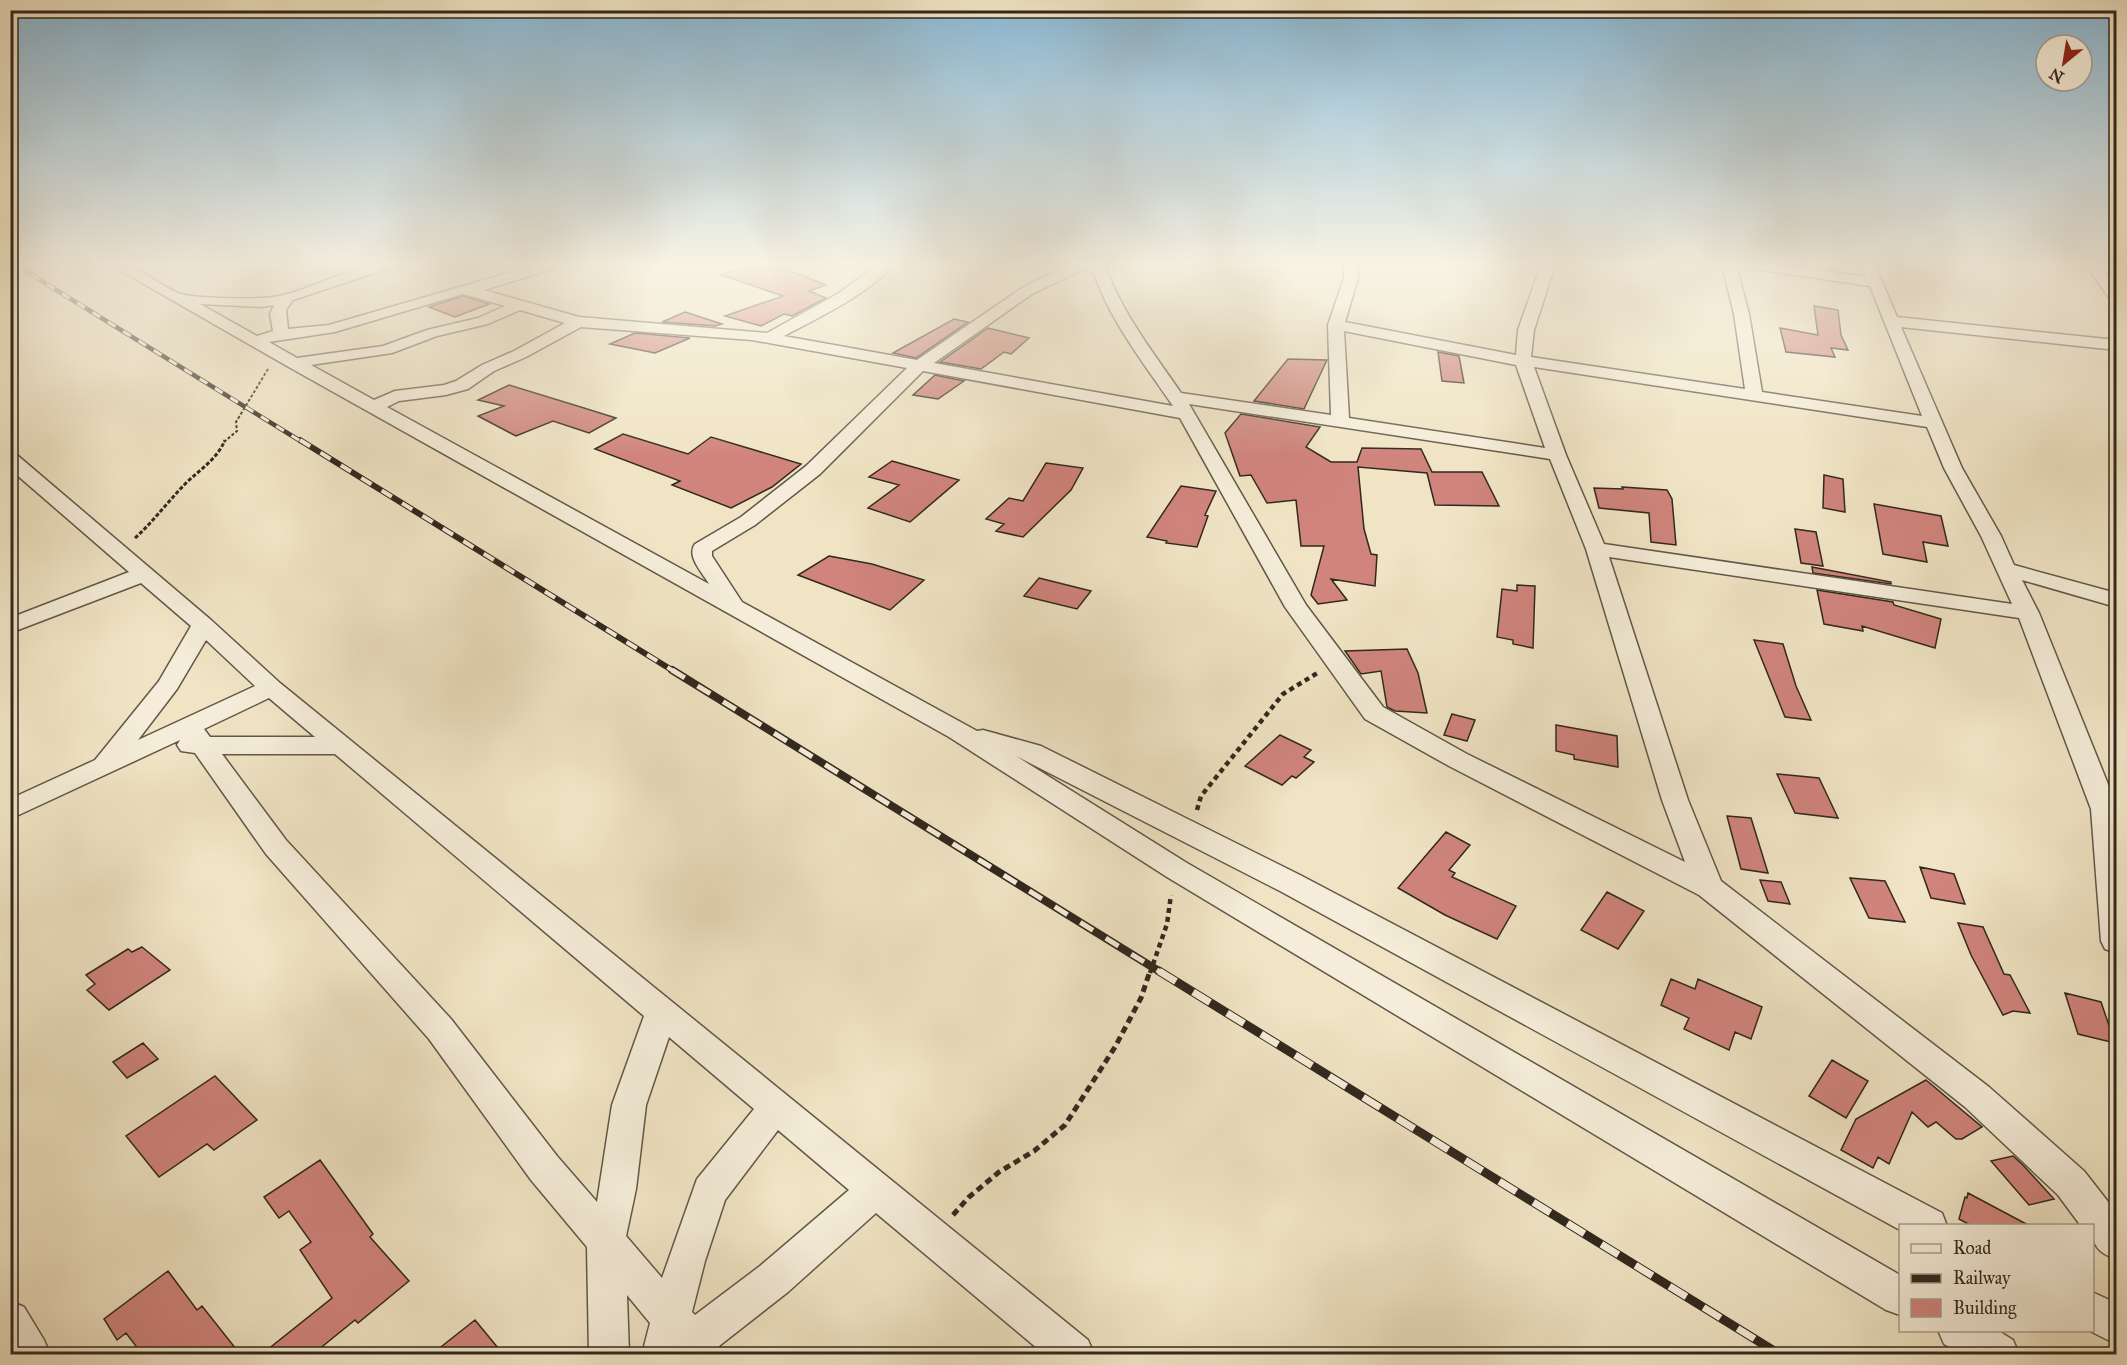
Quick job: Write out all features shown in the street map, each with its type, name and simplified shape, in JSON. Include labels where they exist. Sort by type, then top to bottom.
[{"type":"street","points":[[232,329],[254,341],[284,350],[373,407],[958,731],[1177,870],[1899,1295]]},
{"type":"street","points":[[279,329],[284,350]]},
{"type":"street","points":[[284,350],[329,329]]},
{"type":"street","points":[[284,350],[386,350],[450,329]]},
{"type":"street","points":[[373,407],[395,396],[446,390],[462,385],[488,368],[520,354],[566,329]]},
{"type":"street","points":[[658,329],[769,338],[920,365],[1182,406],[1340,422],[1557,455]]},
{"type":"street","points":[[769,338],[786,329]]},
{"type":"street","points":[[736,610],[702,556],[702,548],[748,521],[813,470],[920,365],[972,329]]},
{"type":"street","points":[[1129,329],[1182,406],[1296,607],[1374,713],[1396,728],[1709,887],[1977,1097],[2071,1183],[2116,1241]]},
{"type":"street","points":[[1336,329],[1340,422]]},
{"type":"street","points":[[1355,329],[1523,361],[1934,423]]},
{"type":"street","points":[[1526,329],[1523,361],[1557,455],[1596,549],[1676,800],[1709,887]]},
{"type":"street","points":[[1745,329],[1754,397]]},
{"type":"street","points":[[1895,329],[1953,468],[1991,536],[2028,613],[2105,809],[2116,941]]},
{"type":"street","points":[[1964,329],[2116,345]]},
{"type":"street","points":[[12,462],[340,746],[1074,1354]]},
{"type":"street","points":[[1596,549],[2028,613]]},
{"type":"street","points":[[2005,569],[2116,600]]},
{"type":"street","points":[[10,626],[144,574]]},
{"type":"street","points":[[103,767],[169,684],[203,625]]},
{"type":"street","points":[[10,810],[137,751],[195,735],[271,688]]},
{"type":"street","points":[[958,731],[1032,752],[1190,832],[1451,968],[1925,1224]]},
{"type":"street","points":[[195,735],[340,746]]},
{"type":"street","points":[[195,735],[276,847],[440,1029],[544,1168],[606,1241],[680,1345]]},
{"type":"street","points":[[1093,817],[1142,809]]},
{"type":"street","points":[[609,1354],[606,1241],[618,1189],[629,1106],[661,1013]]},
{"type":"street","points":[[680,1345],[710,1191],[776,1108]]},
{"type":"street","points":[[680,1345],[774,1279],[875,1190]]},
{"type":"street","points":[[2094,1312],[2116,1324]]},
{"type":"street","points":[[10,1321],[30,1354]]},
{"type":"street","points":[[1961,1332],[1998,1354]]},
{"type":"path","points":[[119,553],[155,519],[186,483],[219,454],[225,440],[237,431],[236,422],[284,350]]},
{"type":"path","points":[[1190,832],[1201,796],[1283,694],[1336,661]]},
{"type":"path","points":[[933,1238],[969,1197],[999,1172],[1034,1151],[1065,1125],[1115,1047],[1142,998],[1167,924],[1177,870]]},
{"type":"building","points":[[937,329],[958,329],[916,358],[893,353]]},
{"type":"building","points":[[987,329],[1029,338],[1011,354],[1004,352],[981,369],[940,362]]},
{"type":"building","points":[[1780,329],[1784,329],[1818,335],[1817,329],[1840,329],[1848,350],[1831,348],[1835,357],[1786,352]]},
{"type":"building","points":[[635,333],[690,338],[655,353],[610,344]]},
{"type":"building","points":[[1438,352],[1459,356],[1464,383],[1442,381]]},
{"type":"building","points":[[1288,359],[1327,360],[1304,409],[1254,401]]},
{"type":"building","points":[[935,375],[964,381],[938,399],[913,395]]},
{"type":"building","points":[[509,385],[616,418],[589,433],[553,421],[516,436],[478,416],[504,406],[478,400]]},
{"type":"building","points":[[1241,414],[1320,427],[1306,447],[1331,462],[1357,462],[1362,448],[1421,449],[1432,472],[1482,472],[1499,506],[1435,505],[1427,473],[1358,467],[1364,529],[1371,554],[1377,555],[1375,586],[1331,579],[1347,600],[1318,604],[1311,595],[1324,546],[1301,546],[1296,500],[1267,503],[1251,475],[1240,476],[1225,433]]},
{"type":"building","points":[[623,434],[688,454],[711,437],[801,464],[772,487],[731,508],[672,485],[680,481],[595,449]]},
{"type":"building","points":[[892,461],[959,480],[910,522],[868,508],[899,485],[869,477]]},
{"type":"building","points":[[1046,463],[1083,468],[1071,490],[1023,537],[996,531],[1004,524],[986,519],[1009,498],[1023,501]]},
{"type":"building","points":[[1824,475],[1843,479],[1845,512],[1823,508]]},
{"type":"building","points":[[1181,486],[1216,491],[1205,515],[1208,516],[1197,547],[1166,543],[1167,541],[1147,537]]},
{"type":"building","points":[[1622,487],[1667,490],[1672,499],[1676,545],[1651,542],[1649,513],[1599,508],[1594,488],[1623,489]]},
{"type":"building","points":[[1874,504],[1941,516],[1948,546],[1923,542],[1927,562],[1883,554]]},
{"type":"building","points":[[1795,529],[1816,532],[1823,566],[1801,563]]},
{"type":"building","points":[[829,556],[872,564],[924,580],[890,610],[798,575]]},
{"type":"building","points":[[1812,567],[1891,582],[1891,584],[1813,573]]},
{"type":"building","points":[[1039,578],[1091,591],[1077,609],[1024,596]]},
{"type":"building","points":[[1517,585],[1535,586],[1533,648],[1513,644],[1513,640],[1497,637],[1502,589],[1517,591]]},
{"type":"building","points":[[1817,590],[1893,602],[1894,605],[1941,619],[1935,648],[1862,626],[1863,631],[1824,624]]},
{"type":"building","points":[[1754,640],[1783,644],[1796,686],[1811,720],[1785,717]]},
{"type":"building","points":[[1407,649],[1418,673],[1427,713],[1395,711],[1387,707],[1381,671],[1361,674],[1345,651]]},
{"type":"building","points":[[1452,714],[1475,720],[1467,741],[1444,735]]},
{"type":"building","points":[[1556,725],[1617,736],[1618,767],[1574,759],[1574,755],[1556,751]]},
{"type":"building","points":[[1280,735],[1311,750],[1304,757],[1314,762],[1296,778],[1292,776],[1282,785],[1245,766]]},
{"type":"building","points":[[1777,774],[1819,778],[1838,818],[1795,813]]},
{"type":"building","points":[[1727,816],[1751,818],[1768,873],[1741,869]]},
{"type":"building","points":[[1446,832],[1470,845],[1449,870],[1455,873],[1452,877],[1516,906],[1497,939],[1445,915],[1398,888]]},
{"type":"building","points":[[1920,867],[1954,874],[1965,904],[1931,898]]},
{"type":"building","points":[[1850,878],[1885,881],[1905,922],[1869,918]]},
{"type":"building","points":[[1760,880],[1781,882],[1790,904],[1768,901]]},
{"type":"building","points":[[1607,892],[1644,911],[1618,949],[1581,930]]},
{"type":"building","points":[[1958,923],[1983,927],[2004,974],[2010,975],[2030,1013],[2013,1011],[2003,1015],[1971,955]]},
{"type":"building","points":[[142,947],[170,970],[109,1010],[87,990],[95,984],[86,975],[128,949],[132,952]]},
{"type":"building","points":[[1671,979],[1695,989],[1698,979],[1762,1007],[1751,1039],[1735,1032],[1729,1050],[1684,1029],[1689,1018],[1661,1005]]},
{"type":"building","points":[[2065,993],[2101,1002],[2115,1043],[2078,1034]]},
{"type":"building","points":[[143,1043],[158,1059],[127,1078],[113,1062]]},
{"type":"building","points":[[1832,1060],[1868,1081],[1846,1118],[1809,1096]]},
{"type":"building","points":[[215,1076],[257,1120],[214,1150],[207,1144],[159,1177],[126,1136]]},
{"type":"building","points":[[1926,1080],[1982,1127],[1962,1139],[1956,1139],[1936,1122],[1928,1127],[1912,1112],[1889,1164],[1878,1157],[1873,1168],[1841,1150],[1856,1119]]},
{"type":"building","points":[[2013,1156],[2054,1199],[2029,1205],[1991,1161]]},
{"type":"building","points":[[320,1160],[373,1234],[370,1237],[409,1281],[358,1323],[355,1320],[313,1354],[262,1354],[332,1298],[300,1250],[311,1242],[289,1211],[279,1218],[264,1197]]},
{"type":"building","points":[[1968,1193],[2026,1224],[1968,1224],[1959,1219],[1965,1197],[1967,1198]]},
{"type":"building","points":[[168,1271],[197,1310],[202,1306],[240,1354],[142,1354],[126,1333],[117,1340],[104,1319]]},
{"type":"building","points":[[475,1320],[503,1354],[432,1354]]},
{"type":"railway","points":[[119,329],[302,442]]},
{"type":"railway","points":[[300,440],[675,672]]},
{"type":"railway","points":[[672,670],[1162,973]]},
{"type":"railway","points":[[1159,971],[1779,1354]]}]
